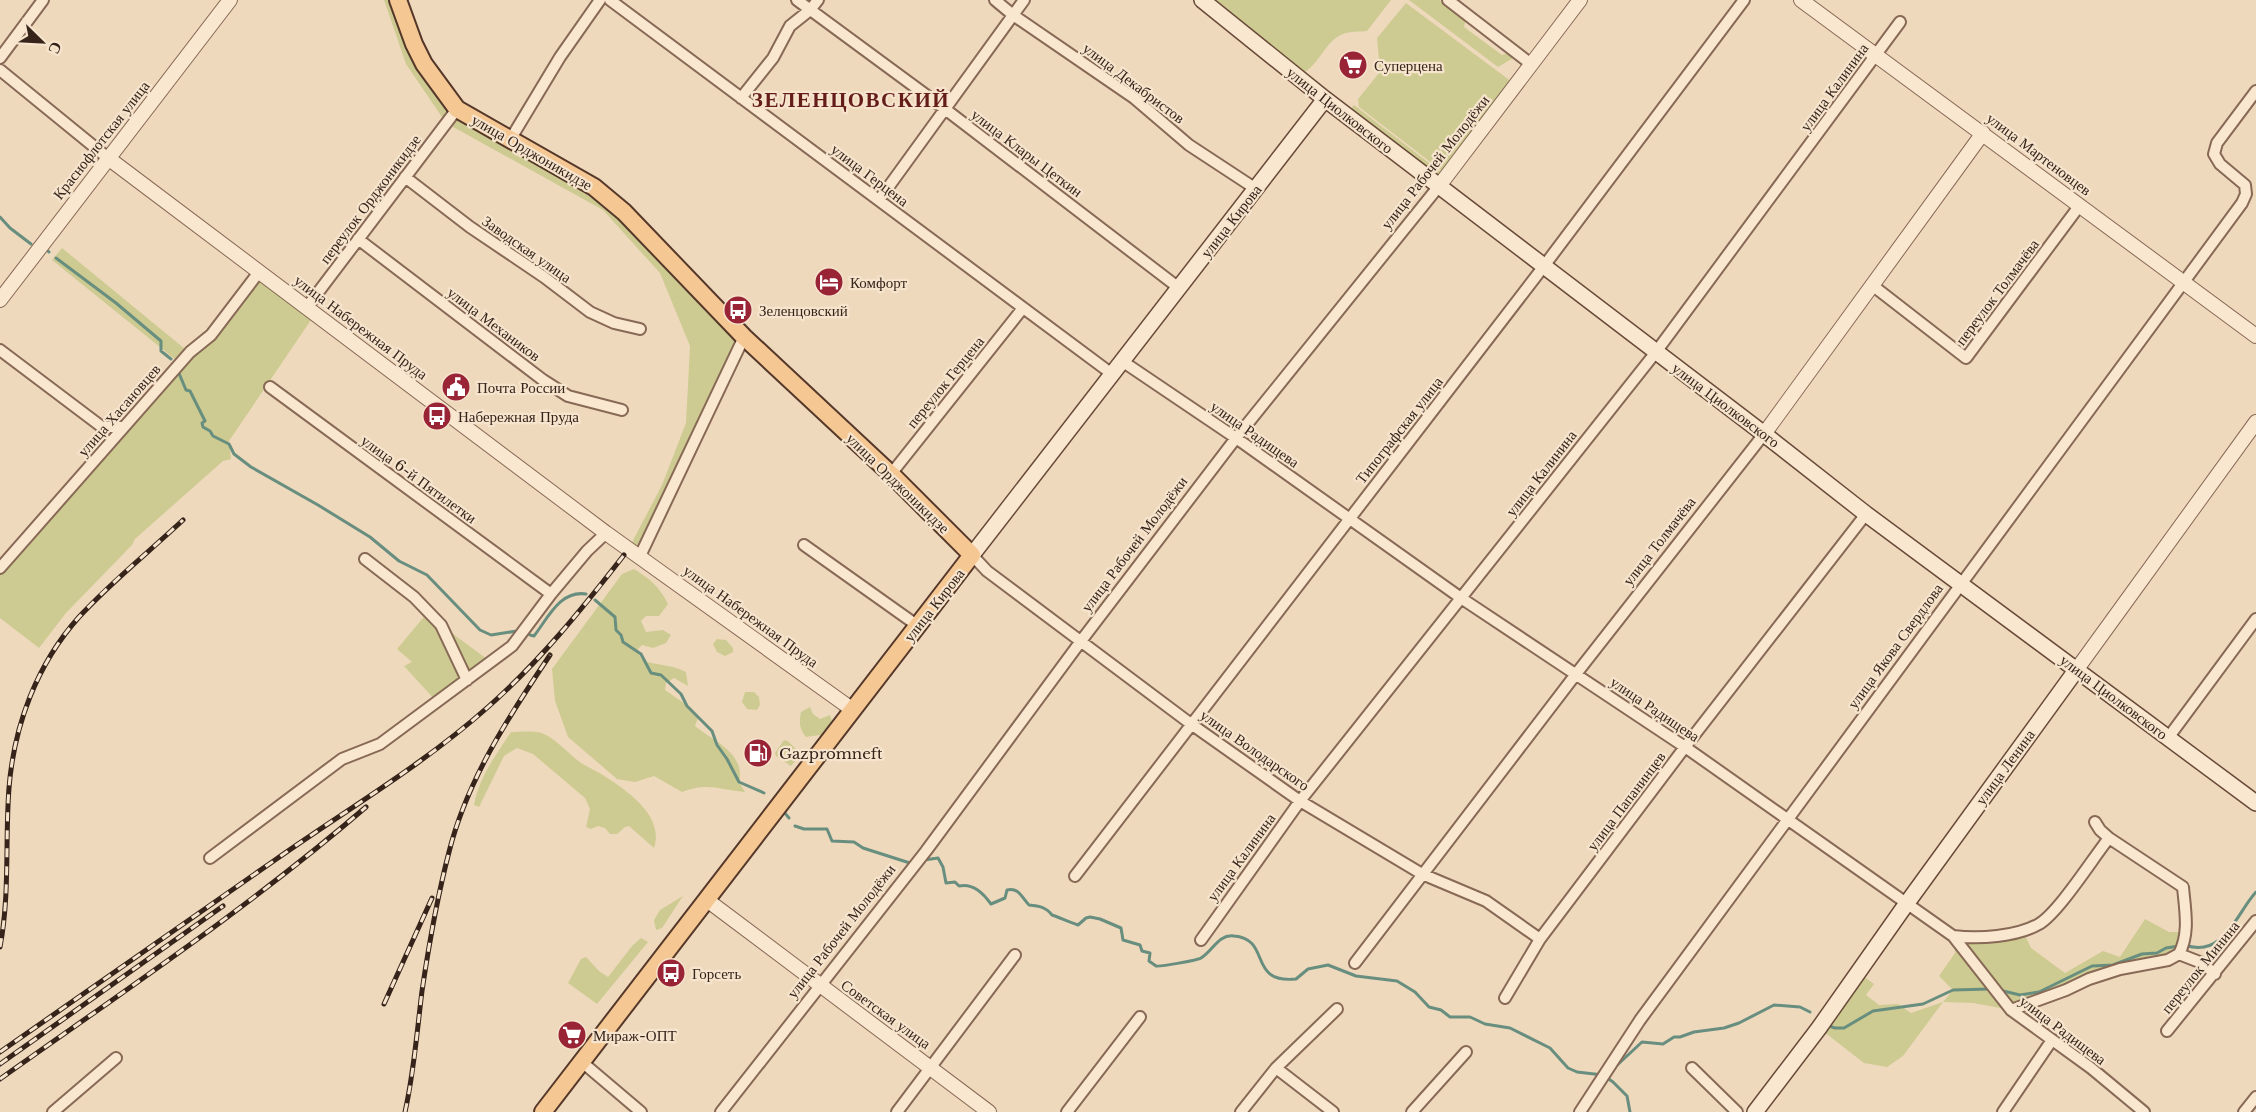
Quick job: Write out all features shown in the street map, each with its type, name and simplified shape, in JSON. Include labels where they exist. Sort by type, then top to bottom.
[{"type":"main road","name":"улица Орджоникидзе","points":[[398,0],[424,64],[434,81],[457,109],[594,187],[624,212],[744,337],[891,474],[972,555]]},
{"type":"main road","name":"улица Циолковского","points":[[1202,0],[1325,99],[1866,514],[2255,801]]},
{"type":"main road","name":"улица Кирова","points":[[543,1112],[1325,99]]},
{"type":"main road","name":"улица Ленина","points":[[1755,1112],[1819,1028],[1906,903],[2076,669]]},
{"type":"street","points":[[0,58],[43,0]]},
{"type":"street","name":"Краснофлотская улица","points":[[0,300],[230,0]]},
{"type":"street","points":[[510,140],[560,57],[600,0]]},
{"type":"street","name":"улица Герцена","points":[[610,0],[1112,374]]},
{"type":"street","name":"улица Клары Цеткин","points":[[797,0],[945,109],[1179,288]]},
{"type":"street","points":[[741,98],[773,58],[790,26],[810,10],[818,0]]},
{"type":"street","name":"улица Декабристов","points":[[995,0],[1013,15],[1134,98],[1189,145],[1256,189]]},
{"type":"street","points":[[879,200],[1024,0]]},
{"type":"street","points":[[1448,0],[1531,64]]},
{"type":"street","name":"улица Рабочей Молодёжи","points":[[721,1112],[926,851],[1081,641],[1236,438],[1439,186],[1580,0]]},
{"type":"street","name":"Типографская улица","points":[[1075,876],[1544,266],[1744,0]]},
{"type":"street","name":"улица Мартеновцев","points":[[1801,0],[2256,336]]},
{"type":"street","name":"улица Калинина","points":[[1201,940],[1300,801],[1656,352],[1900,22]]},
{"type":"street","name":"улица Набережная Пруда","points":[[0,70],[108,158],[606,533],[853,710]]},
{"type":"street","name":"улица Якова Свердлова","points":[[1580,1112],[1640,1020],[2242,203],[2246,194],[2245,185],[2220,164],[2214,154],[2217,143],[2256,91]]},
{"type":"street","name":"переулок Орджоникидзе","points":[[307,307],[457,109]]},
{"type":"street","name":"улица Толмачёва","points":[[1355,963],[1576,674],[1764,434],[1983,133]]},
{"type":"street","name":"Заводская улица","points":[[405,177],[470,228],[544,277],[590,312],[614,323],[640,329]]},
{"type":"street","name":"переулок Толмачёва","points":[[1872,285],[1966,358],[2080,206]]},
{"type":"street","name":"улица Механиков","points":[[358,239],[543,380],[568,396],[622,410]]},
{"type":"street","name":"улица Хасановцев","points":[[0,568],[50,513],[122,427],[190,352],[210,335],[260,272]]},
{"type":"street","name":"переулок Герцена","points":[[891,474],[1023,308]]},
{"type":"street","points":[[640,556],[744,337]]},
{"type":"street","points":[[0,350],[102,427],[122,427]]},
{"type":"street","name":"улица Радищева","points":[[1122,361],[1236,438],[1461,598],[1788,818],[1953,936],[2011,1010],[2091,1068],[2144,1112]]},
{"type":"street","name":"улица 6-й Пятилетки","points":[[270,387],[551,594]]},
{"type":"street","name":"улица Ленина","points":[[2076,669],[2256,422]]},
{"type":"street","name":"улица Папанинцев","points":[[1505,998],[1540,939],[1685,747],[1866,514]]},
{"type":"street","points":[[210,858],[342,759],[380,744],[512,646],[551,594],[587,551],[606,533]]},
{"type":"street","points":[[804,545],[918,626]]},
{"type":"street","name":"улица Володарского","points":[[972,555],[987,571],[1191,724],[1300,801],[1422,874],[1486,901],[1540,939]]},
{"type":"street","points":[[365,559],[414,597],[441,625],[467,680]]},
{"type":"street","points":[[2168,738],[2256,619]]},
{"type":"street","points":[[2011,1010],[2120,969],[2168,960],[2179,954],[2184,945],[2186,932],[2182,887],[2109,838],[2095,822]]},
{"type":"street","points":[[1953,936],[1967,938],[1992,936],[2023,931],[2040,923],[2052,912],[2109,838]]},
{"type":"street","name":"Советская улица","points":[[707,900],[989,1112]]},
{"type":"street","name":"переулок Минина","points":[[2167,1031],[2256,921]]},
{"type":"street","points":[[2179,954],[2202,963],[2215,974]]},
{"type":"street","points":[[897,1112],[1015,956]]},
{"type":"street","points":[[1241,1112],[1276,1068],[1337,1009]]},
{"type":"street","points":[[1067,1112],[1140,1017]]},
{"type":"street","points":[[2003,1112],[2052,1040]]},
{"type":"street","points":[[1412,1112],[1466,1052]]},
{"type":"street","points":[[53,1112],[116,1058]]},
{"type":"street","points":[[582,1062],[641,1112]]},
{"type":"street","points":[[1276,1068],[1333,1112]]},
{"type":"street","points":[[1692,1068],[1737,1112]]},
{"type":"street","points":[[2244,1112],[2256,1097]]},
{"type":"shaded area","points":[[384,0],[398,0],[457,109],[572,174],[744,337],[640,556],[629,548],[662,485],[686,423],[690,346],[660,273],[603,210],[446,123],[406,64]]},
{"type":"shaded area","points":[[1211,0],[1391,0],[1367,31],[1349,32],[1337,37],[1314,64],[1303,73]]},
{"type":"shaded area","points":[[1409,0],[1439,0],[1466,19],[1464,27],[1502,55],[1508,53],[1515,57],[1498,67]]},
{"type":"shaded area","points":[[1406,3],[1512,82],[1442,171],[1359,107],[1358,99],[1380,72],[1377,38]]},
{"type":"shaded area","points":[[1354,105],[1446,176],[1439,186],[1346,115]]},
{"type":"shaded area","points":[[62,248],[185,349],[176,360],[52,260]]},
{"type":"shaded area","points":[[258,275],[313,317],[229,441],[231,459],[223,461],[135,539],[132,545],[66,613],[39,648],[0,618],[0,572]]},
{"type":"shaded area","points":[[634,569],[654,583],[668,604],[659,616],[646,616],[641,621],[646,632],[663,630],[671,635],[666,643],[653,648],[642,645],[637,650],[642,660],[686,672],[688,686],[674,678],[666,683],[665,690],[691,708],[698,718],[695,726],[733,755],[740,772],[739,782],[745,792],[707,787],[682,792],[654,776],[635,782],[617,779],[568,737],[555,701],[552,669],[622,574]]},
{"type":"shaded area","points":[[428,612],[441,625],[491,662],[437,702],[404,666],[412,662],[397,649]]},
{"type":"shaded area","points":[[717,639],[726,640],[733,648],[733,652],[725,656],[717,652],[713,644]]},
{"type":"shaded area","points":[[745,692],[754,692],[759,697],[760,705],[757,710],[747,709],[742,702]]},
{"type":"shaded area","points":[[810,707],[813,714],[820,719],[830,715],[833,725],[827,734],[806,737],[802,731],[801,712]]},
{"type":"shaded area","points":[[511,732],[544,734],[581,763],[611,780],[631,795],[641,804],[654,825],[656,836],[654,848],[629,826],[617,834],[610,834],[605,828],[598,826],[591,829],[586,827],[590,809],[585,798],[533,754],[517,748],[504,756],[479,807],[474,805],[484,776]]},
{"type":"shaded area","points":[[784,740],[801,754],[791,766],[775,753]]},
{"type":"shaded area","points":[[683,896],[662,928],[656,930],[654,920],[660,910]]},
{"type":"shaded area","points":[[2145,919],[2169,932],[2186,932],[2179,954],[2011,1010],[1973,1003],[1943,1002],[1953,990],[1939,976],[1955,953],[1953,936],[2023,931],[2031,948],[2065,973],[2103,951],[2120,957]]},
{"type":"shaded area","points":[[641,938],[648,942],[597,1004],[568,983],[581,959],[586,957],[608,977]]},
{"type":"shaded area","points":[[1858,972],[1874,984],[1866,995],[1879,1005],[1898,1004],[1911,1013],[1943,1002],[1903,1056],[1887,1067],[1864,1063],[1819,1028]]},
{"type":"waterway","points":[[0,217],[31,244]]},
{"type":"waterway","points":[[56,258],[116,303],[161,341],[161,351],[171,359]]},
{"type":"waterway","points":[[178,371],[186,390],[190,391],[205,421],[202,423],[203,427],[213,436],[229,444],[234,454],[251,467],[370,537],[399,561],[427,575],[480,630],[491,635],[517,631]]},
{"type":"waterway","points":[[530,635],[534,636],[562,601],[569,596],[586,594]]},
{"type":"waterway","points":[[595,600],[615,617],[616,630],[623,642],[641,654],[651,673],[661,675],[681,694],[687,706],[712,731],[717,745],[739,782],[764,793]]},
{"type":"waterway","points":[[784,812],[789,818]]},
{"type":"waterway","points":[[795,826],[804,829],[827,829],[832,841],[854,842],[863,848],[913,864]]},
{"type":"waterway","points":[[924,860],[938,858],[943,867],[946,883],[955,882],[959,886],[973,887],[991,904],[1005,898],[1007,890],[1011,889],[1020,894],[1029,905],[1042,907],[1052,915],[1074,924],[1078,925],[1090,917],[1121,928],[1123,940],[1140,945],[1142,951],[1150,953],[1149,961],[1156,966],[1201,958],[1220,940],[1234,936],[1246,939],[1253,945],[1265,968],[1271,975],[1281,979],[1296,979],[1308,969],[1328,965],[1356,976],[1397,981],[1415,992],[1429,1007],[1441,1010],[1450,1017],[1470,1017],[1485,1024],[1510,1028],[1550,1048],[1568,1068],[1577,1072],[1603,1075],[1627,1096],[1630,1112]]},
{"type":"waterway","points":[[2185,945],[2198,948],[2220,940],[2256,892]]},
{"type":"waterway","points":[[1999,990],[2020,995],[2039,992],[2092,966],[2113,965],[2142,954],[2157,953],[2166,948],[2179,946]]},
{"type":"waterway","points":[[1826,1025],[1844,1028],[1873,1011],[1923,1004],[1953,990],[1990,989]]},
{"type":"waterway","points":[[1614,1068],[1642,1042],[1663,1044],[1674,1037],[1724,1028],[1774,1005],[1800,1007],[1810,1012]]},
{"type":"railway","points":[[0,947],[5,908],[9,788],[16,741],[30,696],[51,655],[79,617],[116,580],[183,520]]},
{"type":"railway","points":[[0,1052],[411,768],[463,728],[543,653],[624,555]]},
{"type":"railway","points":[[405,1112],[430,938],[457,825],[491,749],[519,701],[550,655]]},
{"type":"railway","points":[[0,1079],[278,879],[366,807]]},
{"type":"railway","points":[[384,1004],[432,898]]},
{"type":"railway","points":[[0,1064],[223,906]]},
{"type":"place","name":"Суперцена","points":[[1353,65]]},
{"type":"place","name":"Комфорт","points":[[829,282]]},
{"type":"place","name":"Зеленцовский","points":[[738,310]]},
{"type":"place","name":"Почта России","points":[[456,387]]},
{"type":"place","name":"Набережная Пруда","points":[[437,416]]},
{"type":"place","name":"Gazpromneft","points":[[758,753]]},
{"type":"place","name":"Горсеть","points":[[671,973]]},
{"type":"place","name":"Мираж-ОПТ","points":[[572,1035]]},
{"type":"district","name":"ЗЕЛЕНЦОВСКИЙ","points":[[851,100]]}]
